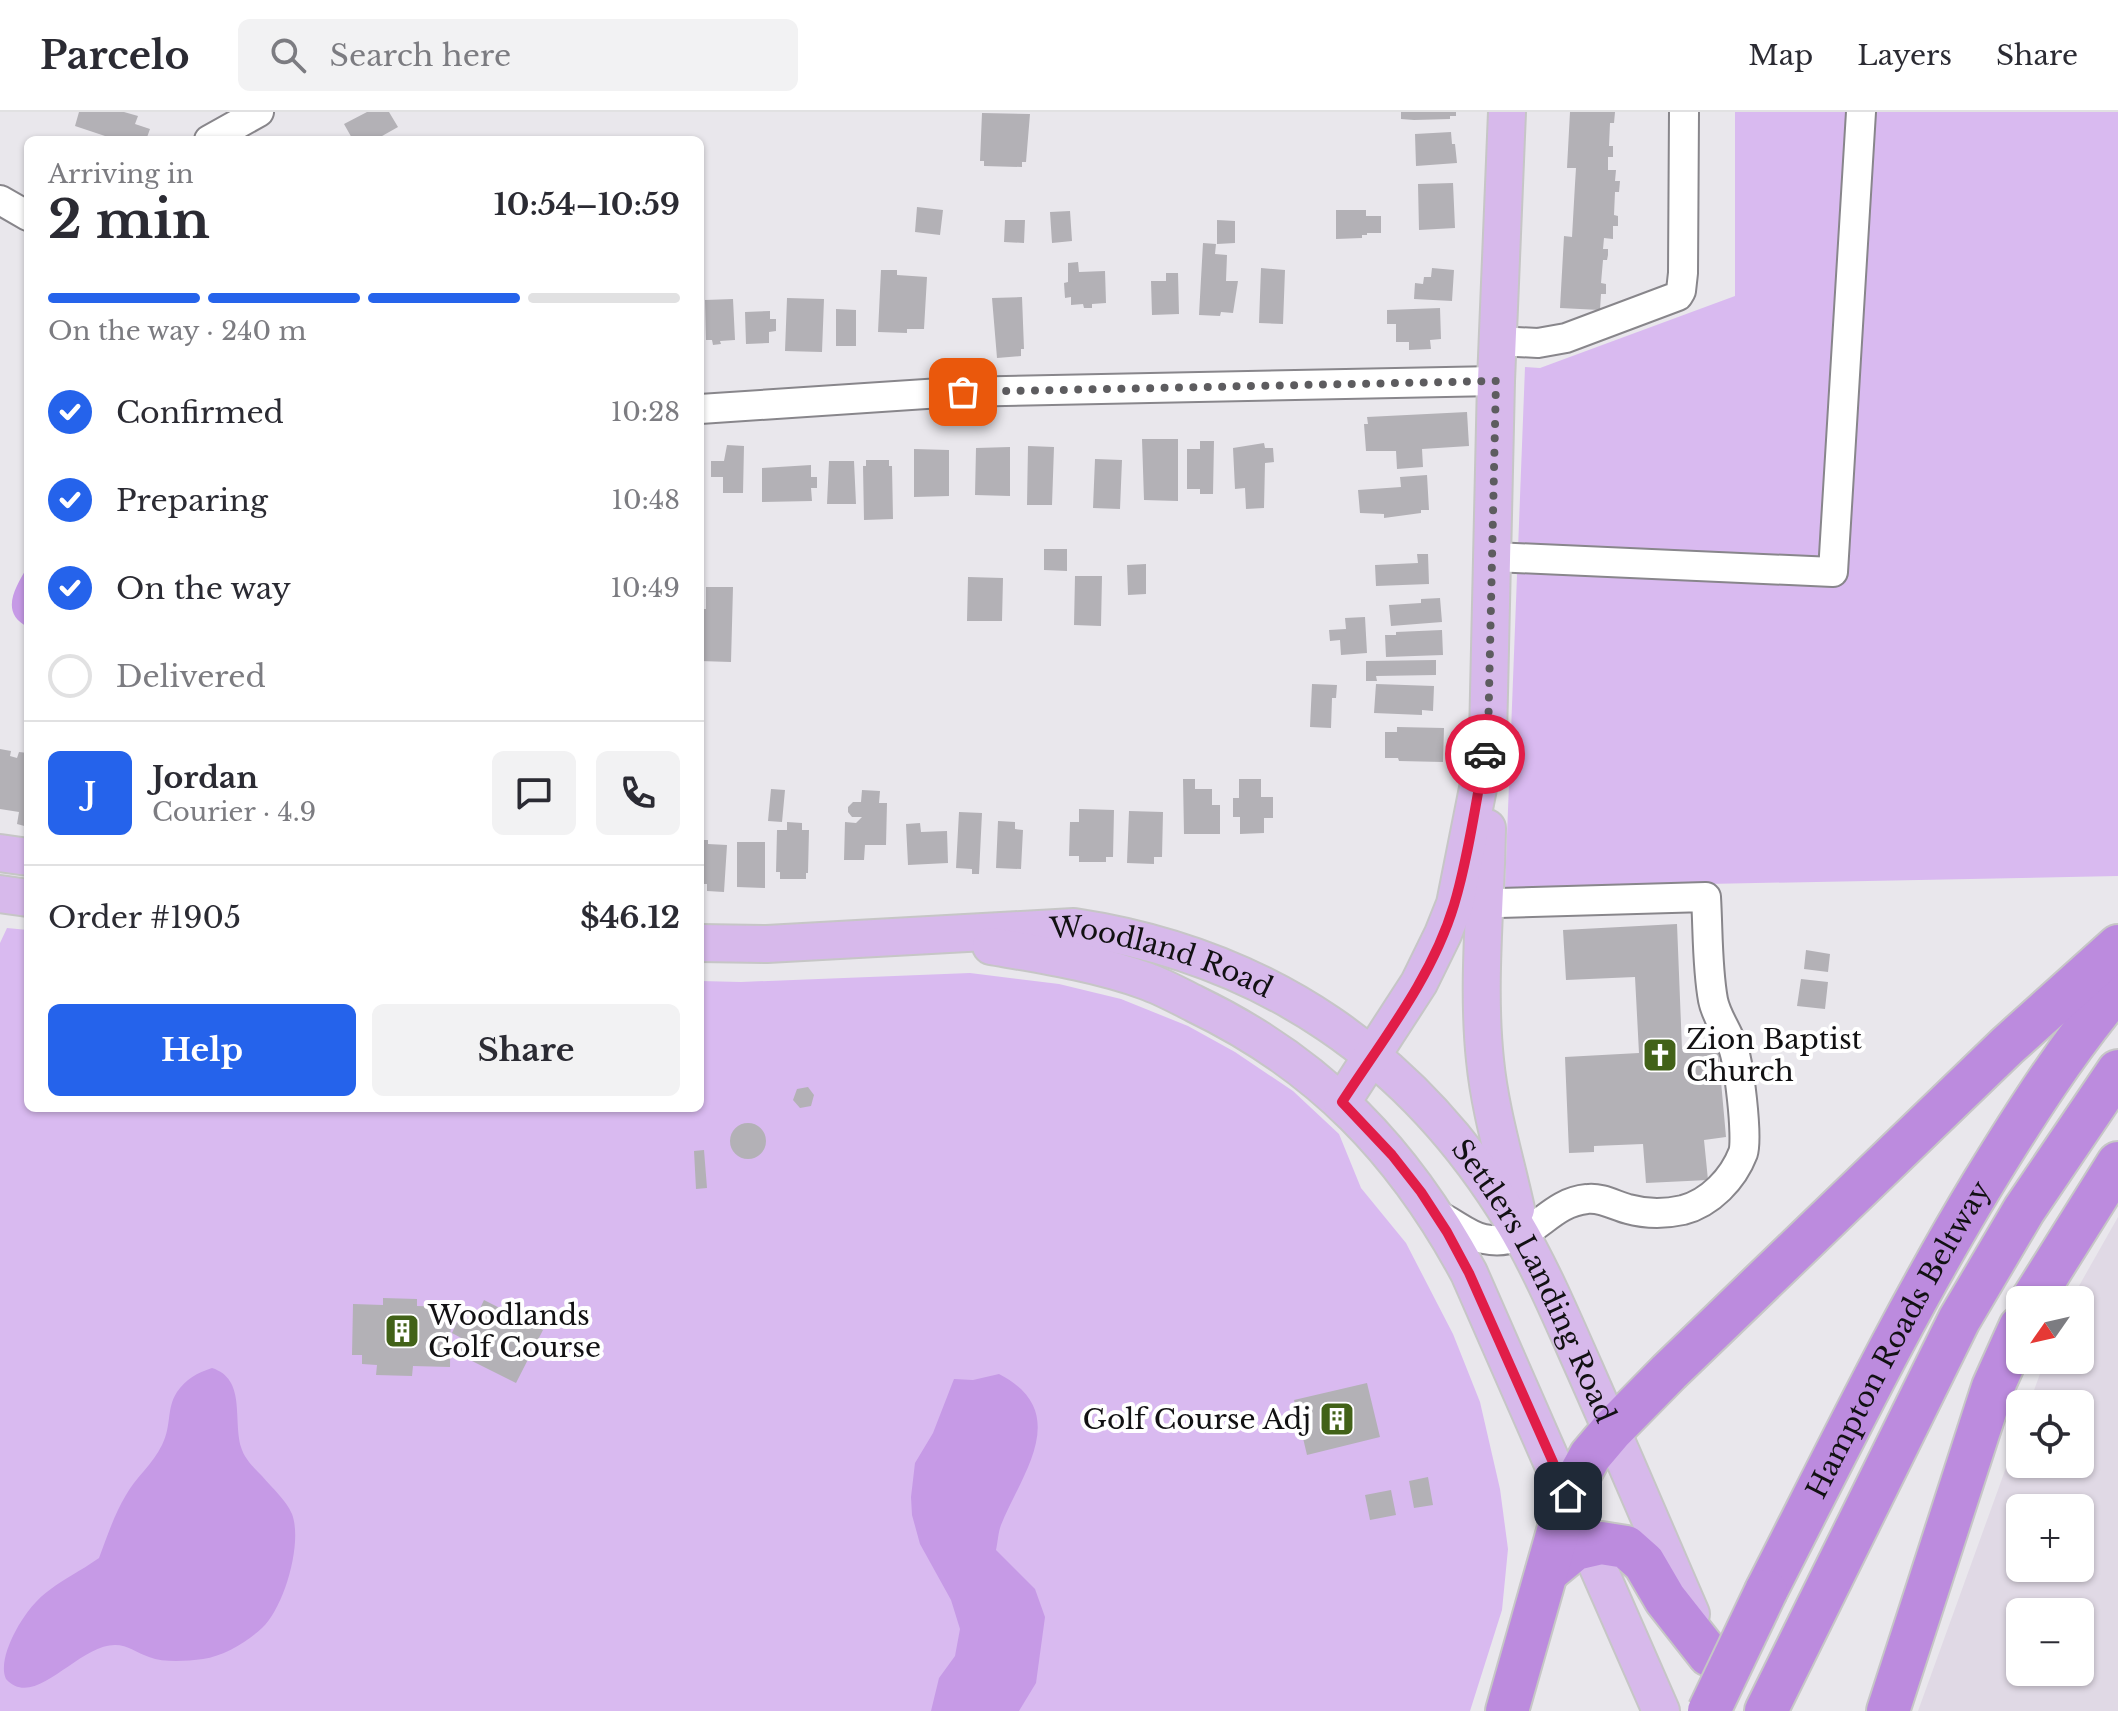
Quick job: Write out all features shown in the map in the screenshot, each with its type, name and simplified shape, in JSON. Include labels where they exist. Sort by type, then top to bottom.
[{"type":"highway","points":[[1507,1711],[1568,1496],[1590,1456],[1612,1430],[2007,1046],[2118,946]]},
{"type":"highway","name":"Hampton Roads Beltway","points":[[1709,1711],[1870,1385],[1962,1219],[2020,1122],[2118,988]]},
{"type":"highway","name":"Hampton Roads Beltway","points":[[1766,1711],[1959,1320],[2024,1210],[2118,1071]]},
{"type":"highway","points":[[2041,1286],[2118,1163]]},
{"type":"highway","points":[[1888,1711],[1944,1532],[1993,1387],[2006,1358]]},
{"type":"highway","points":[[1547,1572],[1565,1555],[1589,1544],[1614,1544],[1635,1552],[1652,1574],[1665,1599],[1709,1655]]},
{"type":"main road","points":[[1507,112],[1497,341],[1488,738],[1470,904],[1483,974],[1485,1057],[1495,1128],[1522,1237]]},
{"type":"main road","points":[[0,853],[24,856]]},
{"type":"main road","points":[[0,894],[24,897]]},
{"type":"main road","points":[[1342,1102],[1470,904]]},
{"type":"main road","name":"Woodland Road","points":[[704,943],[767,944],[1074,927],[1119,934],[1195,957],[1253,980],[1346,1034],[1373,1055]]},
{"type":"main road","name":"Woodland Road","points":[[930,936],[1068,960],[1148,981],[1258,1037],[1306,1071],[1342,1102]]},
{"type":"main road","name":"Settlers Landing Road","points":[[1373,1055],[1401,1080],[1458,1143],[1484,1176],[1522,1237],[1612,1430],[1733,1711]]},
{"type":"main road","name":"Settlers Landing Road","points":[[1342,1102],[1392,1155],[1435,1214],[1469,1273],[1661,1711]]},
{"type":"street","points":[[216,136],[259,112]]},
{"type":"street","points":[[1497,341],[1538,343],[1566,338],[1678,296],[1683,273],[1684,112]]},
{"type":"street","points":[[1494,557],[1833,572],[1861,112]]},
{"type":"street","points":[[0,200],[24,214]]},
{"type":"street","points":[[704,409],[956,392],[1496,381]]},
{"type":"street","points":[[1435,1214],[1487,1240],[1522,1237],[1552,1212],[1586,1199],[1632,1211],[1660,1214],[1685,1210],[1709,1198],[1726,1183],[1744,1151],[1739,1073],[1733,1047],[1713,1002],[1706,897],[1470,904]]},
{"type":"shaded area","points":[[1735,112],[2118,112],[2118,876],[1505,888],[1525,367],[1540,368],[1735,296]]},
{"type":"shaded area","points":[[24,573],[24,624],[14,615],[12,608]]},
{"type":"shaded area","points":[[7,928],[24,930],[24,1112],[704,1112],[704,981],[970,973],[1059,984],[1121,999],[1188,1026],[1235,1052],[1293,1091],[1339,1134],[1361,1188],[1406,1243],[1453,1334],[1480,1402],[1500,1489],[1508,1549],[1502,1610],[1470,1711],[0,1711],[0,943]]},
{"type":"shaded area","points":[[2118,1217],[2118,1711],[1918,1711],[2006,1468],[2006,1478],[2094,1478],[2094,1390],[2034,1390],[2040,1374],[2094,1374],[2094,1286],[2079,1286]]},
{"type":"shaded area","points":[[212,1368],[223,1373],[234,1390],[244,1455],[283,1499],[292,1514],[295,1526],[293,1558],[278,1606],[262,1628],[227,1652],[211,1657],[162,1660],[115,1645],[86,1655],[43,1682],[30,1687],[17,1687],[6,1679],[4,1662],[23,1619],[41,1597],[99,1558],[130,1488],[162,1445],[177,1392],[192,1377]]},
{"type":"shaded area","points":[[999,1374],[1021,1389],[1033,1406],[1038,1425],[1036,1444],[1001,1525],[996,1550],[1035,1589],[1045,1617],[1036,1683],[1019,1711],[931,1711],[939,1678],[955,1656],[960,1629],[951,1600],[920,1544],[912,1515],[915,1463],[933,1433],[954,1379],[973,1380]]},
{"type":"building","points":[[79,112],[124,112],[138,116],[135,124],[150,129],[147,136],[105,136],[75,126]]},
{"type":"building","points":[[367,112],[389,112],[398,127],[382,136],[351,136],[344,124]]},
{"type":"building","points":[[1401,112],[1456,112],[1456,116],[1450,116],[1450,119],[1414,120],[1401,119]]},
{"type":"building","points":[[1570,112],[1615,112],[1614,123],[1610,123],[1609,146],[1613,146],[1613,157],[1608,157],[1608,170],[1616,170],[1615,181],[1620,181],[1619,192],[1615,192],[1614,215],[1618,216],[1618,226],[1613,226],[1613,239],[1604,238],[1603,249],[1608,249],[1608,255],[1607,260],[1603,260],[1601,283],[1606,284],[1606,294],[1601,294],[1600,310],[1560,308],[1564,236],[1572,237],[1576,168],[1567,168]]},
{"type":"building","points":[[982,113],[1030,114],[1026,162],[1022,162],[1022,167],[984,166],[984,161],[980,161]]},
{"type":"building","points":[[1451,132],[1457,163],[1416,166],[1415,134]]},
{"type":"building","points":[[1453,183],[1455,228],[1419,230],[1418,184]]},
{"type":"building","points":[[917,207],[943,210],[940,235],[915,232]]},
{"type":"building","points":[[1336,210],[1366,210],[1366,216],[1381,216],[1381,233],[1367,233],[1362,238],[1336,239]]},
{"type":"building","points":[[1070,211],[1072,241],[1052,243],[1050,212]]},
{"type":"building","points":[[1005,220],[1025,220],[1024,243],[1004,242]]},
{"type":"building","points":[[1217,220],[1235,221],[1235,243],[1217,244]]},
{"type":"building","points":[[1203,243],[1216,244],[1215,254],[1227,255],[1226,281],[1238,281],[1233,313],[1199,315]]},
{"type":"building","points":[[1078,262],[1079,272],[1105,271],[1106,303],[1084,308],[1083,304],[1071,305],[1071,297],[1065,298],[1068,263]]},
{"type":"building","points":[[1261,268],[1285,270],[1283,324],[1259,323]]},
{"type":"building","points":[[1432,268],[1454,270],[1452,301],[1414,299],[1415,283],[1423,284],[1424,277],[1431,277]]},
{"type":"building","points":[[881,270],[897,270],[897,275],[927,277],[924,329],[907,329],[907,333],[878,332]]},
{"type":"building","points":[[1166,273],[1178,273],[1179,314],[1152,315],[1151,281],[1166,281]]},
{"type":"building","points":[[1022,297],[1024,349],[1021,349],[1021,356],[997,358],[992,298]]},
{"type":"building","points":[[787,298],[824,299],[822,352],[785,351]]},
{"type":"building","points":[[733,299],[735,340],[713,345],[712,340],[706,340],[705,300]]},
{"type":"building","points":[[1440,308],[1441,339],[1430,340],[1431,349],[1409,350],[1409,342],[1396,342],[1396,324],[1387,324],[1387,310]]},
{"type":"building","points":[[836,309],[856,310],[856,346],[836,346]]},
{"type":"building","points":[[770,311],[770,319],[776,319],[776,331],[769,332],[769,343],[746,344],[745,312]]},
{"type":"building","points":[[1467,412],[1469,446],[1422,449],[1423,467],[1397,469],[1396,451],[1366,451],[1364,424],[1368,424],[1367,417]]},
{"type":"building","points":[[1142,439],[1178,439],[1178,501],[1144,500]]},
{"type":"building","points":[[1200,441],[1214,441],[1213,494],[1200,494],[1200,489],[1187,489],[1187,449],[1200,449]]},
{"type":"building","points":[[1264,443],[1265,448],[1273,448],[1274,462],[1265,463],[1264,508],[1246,509],[1245,488],[1235,489],[1233,448]]},
{"type":"building","points":[[727,445],[744,446],[743,493],[723,493],[723,477],[711,477],[711,461],[724,461]]},
{"type":"building","points":[[1028,446],[1054,447],[1052,505],[1027,505]]},
{"type":"building","points":[[1010,447],[1010,496],[975,495],[976,448]]},
{"type":"building","points":[[914,449],[949,450],[949,496],[914,497]]},
{"type":"building","points":[[1095,459],[1122,460],[1120,509],[1093,508]]},
{"type":"building","points":[[866,460],[889,460],[889,466],[892,466],[893,519],[864,520],[863,466],[866,466]]},
{"type":"building","points":[[829,461],[854,461],[856,504],[827,504]]},
{"type":"building","points":[[811,465],[811,477],[817,477],[817,488],[811,488],[812,501],[762,502],[762,468]]},
{"type":"building","points":[[1427,475],[1429,510],[1384,518],[1384,514],[1360,513],[1358,490],[1401,487],[1400,477]]},
{"type":"building","points":[[1044,549],[1067,549],[1067,571],[1044,570]]},
{"type":"building","points":[[1417,554],[1428,554],[1429,584],[1376,586],[1375,565],[1418,563]]},
{"type":"building","points":[[1146,564],[1146,594],[1128,595],[1127,565]]},
{"type":"building","points":[[1075,576],[1102,576],[1101,626],[1074,625]]},
{"type":"building","points":[[968,577],[1003,578],[1002,621],[967,621]]},
{"type":"building","points":[[706,587],[733,587],[731,662],[704,661]]},
{"type":"building","points":[[1440,598],[1442,622],[1391,626],[1389,605]]},
{"type":"building","points":[[1365,617],[1367,653],[1341,655],[1340,640],[1330,641],[1329,630],[1346,629],[1345,618]]},
{"type":"building","points":[[1442,630],[1443,655],[1386,657],[1385,635]]},
{"type":"building","points":[[1436,660],[1436,675],[1376,676],[1377,681],[1366,681],[1366,661]]},
{"type":"building","points":[[1312,684],[1337,685],[1336,698],[1332,698],[1331,728],[1310,727]]},
{"type":"building","points":[[1376,684],[1434,686],[1433,711],[1422,710],[1422,715],[1374,713]]},
{"type":"building","points":[[1397,727],[1444,728],[1443,762],[1385,758],[1385,732],[1397,732]]},
{"type":"building","points":[[0,749],[11,751],[10,756],[17,758],[19,752],[24,753],[24,826],[17,824],[19,812],[0,809]]},
{"type":"building","points":[[1183,779],[1195,779],[1195,789],[1212,789],[1212,805],[1220,805],[1220,834],[1184,834]]},
{"type":"building","points":[[1239,779],[1261,779],[1261,797],[1273,797],[1273,818],[1264,818],[1264,833],[1240,834],[1240,817],[1233,817],[1233,798],[1239,798]]},
{"type":"building","points":[[771,789],[785,790],[782,822],[768,821]]},
{"type":"building","points":[[862,790],[880,791],[879,803],[887,803],[886,845],[865,845],[864,860],[844,860],[845,822],[856,823],[862,817],[852,817],[848,807],[853,802],[861,802]]},
{"type":"building","points":[[1079,809],[1114,810],[1113,857],[1106,857],[1106,862],[1079,862],[1079,856],[1069,856],[1070,822],[1079,822]]},
{"type":"building","points":[[1129,811],[1163,812],[1162,857],[1154,857],[1154,864],[1127,863]]},
{"type":"building","points":[[959,812],[982,813],[979,874],[972,874],[972,869],[956,868]]},
{"type":"building","points":[[998,821],[1015,822],[1015,829],[1023,830],[1021,869],[996,868]]},
{"type":"building","points":[[787,822],[802,823],[802,830],[809,830],[806,879],[780,879],[780,872],[776,872],[777,830],[787,830]]},
{"type":"building","points":[[920,823],[921,832],[947,831],[948,863],[908,865],[906,824]]},
{"type":"building","points":[[704,840],[708,840],[708,844],[727,845],[724,892],[707,891],[707,884],[704,884]]},
{"type":"building","points":[[737,842],[765,842],[765,888],[737,887]]},
{"type":"building","name":"Zion Baptist Church","points":[[1677,924],[1682,1049],[1718,1048],[1726,1137],[1704,1140],[1708,1180],[1646,1183],[1643,1144],[1594,1146],[1594,1152],[1569,1153],[1565,1057],[1639,1053],[1635,977],[1566,980],[1563,930]]},
{"type":"building","points":[[1806,950],[1830,954],[1828,972],[1804,969]]},
{"type":"building","points":[[1801,979],[1828,982],[1825,1009],[1797,1006]]},
{"type":"building","points":[[808,1087],[814,1095],[811,1106],[800,1108],[793,1100],[797,1089]]},
{"type":"building","points":[[748,1123],[761,1128],[766,1141],[761,1154],[748,1159],[735,1154],[730,1141],[735,1128]]},
{"type":"building","points":[[704,1150],[707,1188],[696,1189],[694,1151]]},
{"type":"building","name":"Woodlands Golf Course","points":[[383,1298],[417,1299],[417,1306],[451,1307],[450,1367],[413,1366],[412,1376],[376,1375],[377,1365],[362,1364],[362,1355],[352,1355],[353,1304],[383,1305]]},
{"type":"building","points":[[484,1300],[543,1330],[516,1383],[458,1354],[465,1340],[452,1333],[460,1316],[473,1323]]},
{"type":"building","name":"Golf Course Adj","points":[[1367,1383],[1380,1437],[1307,1455],[1294,1400]]},
{"type":"building","points":[[1428,1477],[1433,1505],[1414,1508],[1409,1481]]},
{"type":"building","points":[[1391,1490],[1396,1515],[1370,1520],[1365,1495]]},
{"type":"way so far","points":[[963,392],[1496,381],[1494,557],[1485,754]]},
{"type":"place","name":"Zion Baptist Church","points":[[1660,1055]]},
{"type":"place","name":"Woodlands Golf Course","points":[[402,1331]]},
{"type":"place","name":"Golf Course Adj","points":[[1337,1419]]},
{"type":"route","points":[[1485,754],[1455,904],[1437,950],[1399,1016],[1342,1102],[1392,1155],[1447,1232],[1469,1273],[1568,1496]]}]
